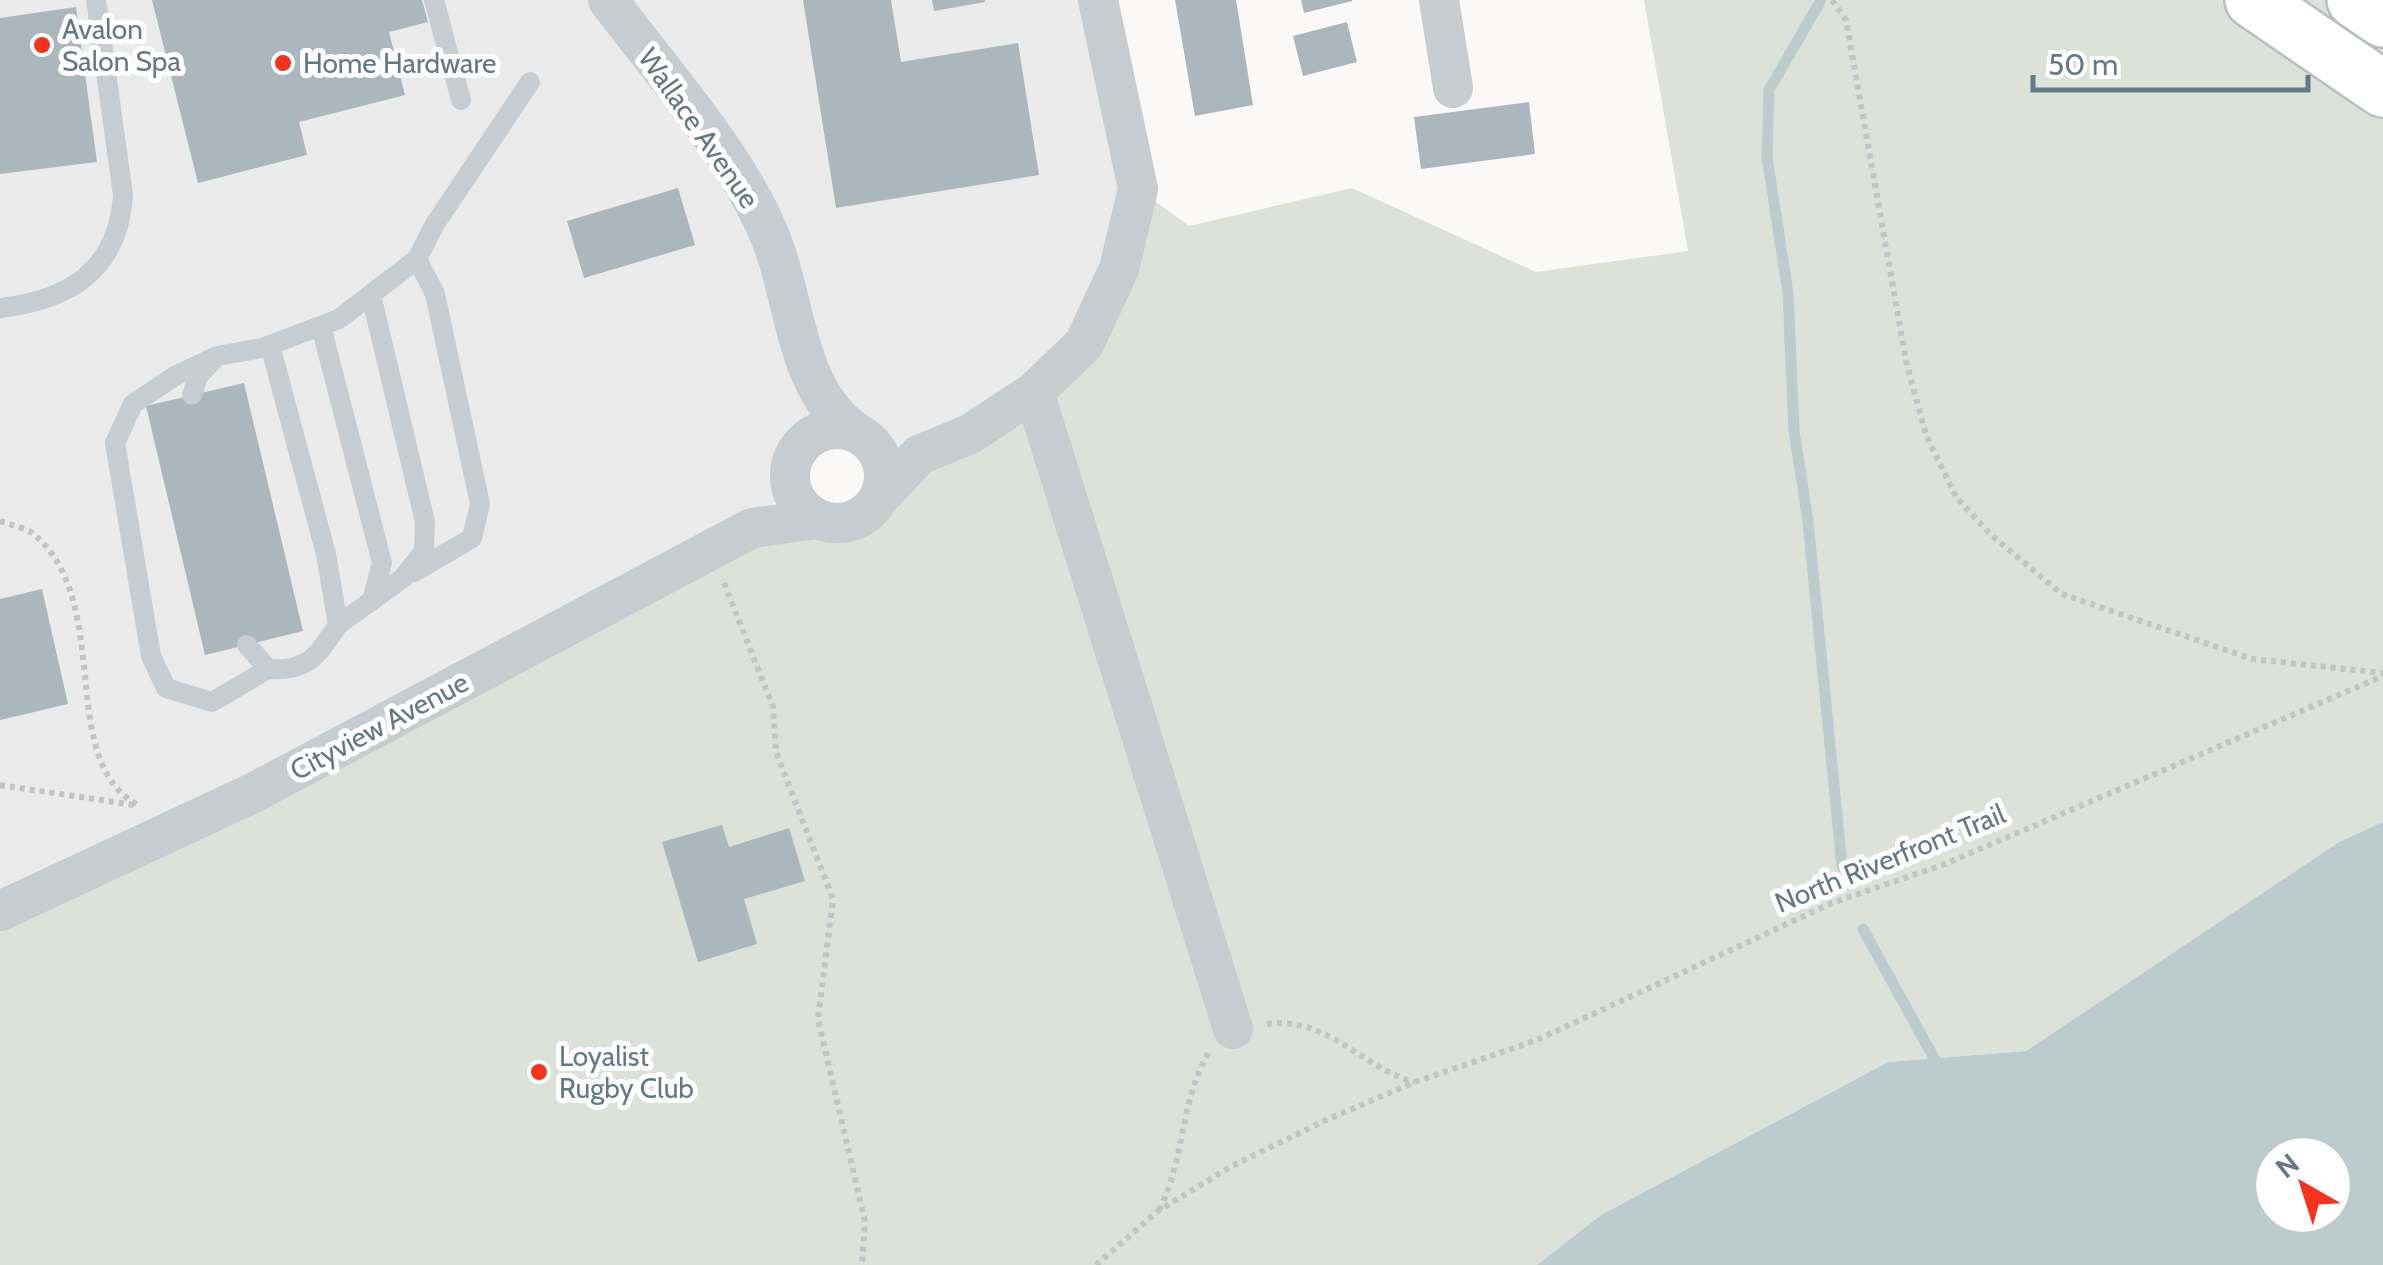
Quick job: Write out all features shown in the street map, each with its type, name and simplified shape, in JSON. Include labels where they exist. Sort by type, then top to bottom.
[{"type":"main road","points":[[2254,0],[2383,89]]},
{"type":"main road","points":[[2356,0],[2383,19]]},
{"type":"street","name":"Wallace Avenue","points":[[608,0],[734,170],[776,252],[811,378],[825,406],[864,437]]},
{"type":"street","points":[[919,455],[894,452],[864,437],[827,430],[795,457],[795,499],[816,519],[844,523],[858,518],[919,455],[970,434],[1034,392],[1084,344],[1119,269],[1138,189],[1098,0]]},
{"type":"street","points":[[1439,0],[1453,88]]},
{"type":"street","name":"Wallace Avenue","points":[[795,457],[813,404],[811,378]]},
{"type":"street","points":[[1034,392],[1233,1029]]},
{"type":"street","points":[[864,437],[884,469],[879,498]]},
{"type":"street","name":"Cityview Avenue","points":[[752,528],[776,500],[795,457]]},
{"type":"street","name":"Cityview Avenue","points":[[0,911],[253,793],[752,528],[816,519]]},
{"type":"lane","points":[[0,308],[51,298],[79,283],[100,264],[121,223],[123,195],[96,0]]},
{"type":"lane","points":[[434,0],[461,100]]},
{"type":"lane","points":[[417,259],[436,294],[480,504],[472,538],[403,578],[338,626],[317,656],[293,671],[268,669],[212,702],[166,688],[151,656],[115,443],[133,404],[174,376],[217,356],[270,346],[339,320],[417,259],[530,82]]},
{"type":"lane","points":[[371,295],[425,522],[424,551],[403,578]]},
{"type":"lane","points":[[321,326],[382,563],[372,601]]},
{"type":"lane","points":[[270,346],[326,554],[338,626]]},
{"type":"lane","points":[[192,395],[198,376],[217,356]]},
{"type":"lane","points":[[247,645],[268,669]]},
{"type":"path","points":[[1832,0],[1846,20],[1906,360],[1926,435],[1956,497],[1990,534],[2062,594],[2252,659],[2383,675]]},
{"type":"path","points":[[0,521],[34,534],[72,586],[86,657],[92,740],[106,776],[135,806]]},
{"type":"path","points":[[710,550],[773,707],[776,752],[833,898],[818,1019],[865,1222],[862,1265]]},
{"type":"path","name":"North Riverfront Trail","points":[[1096,1265],[1158,1211],[1230,1167],[1415,1082],[1536,1040],[1832,903],[1945,864],[2383,675]]},
{"type":"path","points":[[0,785],[135,806],[154,803]]},
{"type":"path","points":[[1233,1029],[1279,1022],[1322,1031],[1354,1048],[1388,1075],[1415,1082]]},
{"type":"path","name":"North Riverfront Trail","points":[[1158,1211],[1172,1184],[1192,1084],[1208,1053],[1233,1029]]},
{"type":"shaded area","points":[[0,0],[1098,0],[1138,189],[1084,344],[919,455],[894,452],[827,430],[813,434],[793,456],[776,500],[752,528],[0,911]]},
{"type":"shaded area","points":[[1644,0],[2383,0],[2383,822],[2339,842],[2026,1051],[1888,1062],[1601,1215],[1537,1265],[0,1265],[0,911],[752,528],[844,523],[858,518],[1084,344],[1138,189],[1189,226],[1352,188],[1536,272],[1688,251]]},
{"type":"shaded area","points":[[2383,822],[2383,1265],[1537,1265],[1601,1215],[1888,1062],[2026,1051],[2339,842]]},
{"type":"building","name":"Home Hardware","points":[[152,0],[422,0],[428,22],[389,32],[405,95],[299,122],[307,155],[198,183]]},
{"type":"building","points":[[803,0],[891,0],[901,62],[1018,43],[1039,175],[836,208]]},
{"type":"building","points":[[932,0],[985,0],[985,2],[934,11]]},
{"type":"building","points":[[1175,0],[1236,0],[1253,105],[1195,116]]},
{"type":"building","points":[[1301,0],[1352,0],[1352,1],[1304,13]]},
{"type":"building","points":[[76,7],[97,162],[0,174],[0,18]]},
{"type":"building","points":[[1347,22],[1357,62],[1303,76],[1293,36]]},
{"type":"building","points":[[1529,102],[1535,154],[1421,169],[1414,117]]},
{"type":"building","points":[[678,188],[695,245],[584,278],[567,221]]},
{"type":"building","points":[[244,383],[303,631],[205,655],[146,406]]},
{"type":"building","points":[[42,589],[68,704],[0,720],[0,599]]},
{"type":"building","points":[[722,825],[729,847],[789,828],[805,881],[744,899],[757,944],[698,962],[662,842]]},
{"type":"waterway","points":[[1821,0],[1769,90],[1767,157],[1788,293],[1794,430],[1808,521],[1842,867]]},
{"type":"waterway","points":[[1863,929],[1940,1069]]},
{"type":"place","name":"Avalon Salon Spa","points":[[42,45]]},
{"type":"place","name":"Home Hardware","points":[[283,63]]},
{"type":"place","name":"Loyalist Rugby Club","points":[[539,1072]]}]
